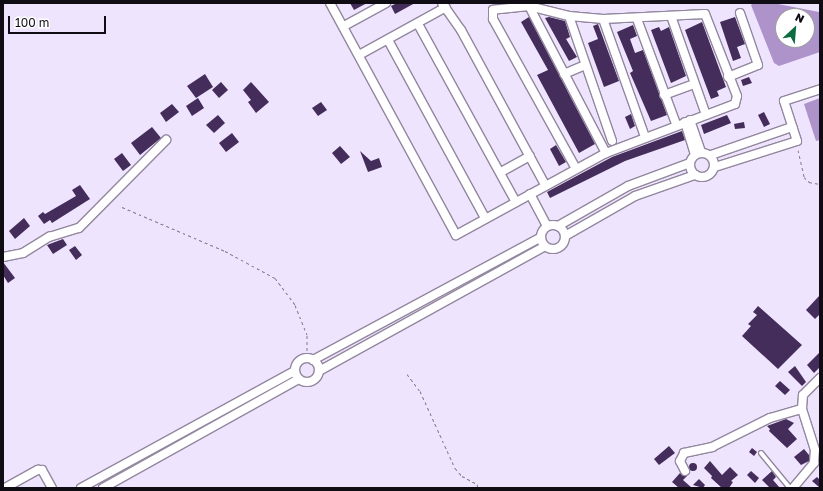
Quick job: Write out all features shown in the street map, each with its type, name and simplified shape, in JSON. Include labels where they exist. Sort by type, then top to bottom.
[{"type":"street","points":[[330,3],[360,55],[456,235],[606,153],[676,124],[706,115],[737,101],[705,14],[637,19],[603,19],[569,16],[529,6],[498,9],[492,13],[576,169]]},
{"type":"street","points":[[344,26],[386,3]]},
{"type":"street","points":[[360,55],[418,24],[444,5],[545,185]]},
{"type":"street","points":[[529,6],[606,153]]},
{"type":"street","points":[[728,77],[758,65],[740,13]]},
{"type":"street","points":[[569,16],[612,141]]},
{"type":"street","points":[[671,16],[706,115]]},
{"type":"street","points":[[603,19],[645,137]]},
{"type":"street","points":[[637,19],[676,124]]},
{"type":"street","points":[[418,24],[516,202]]},
{"type":"street","points":[[388,40],[485,218]]},
{"type":"street","points":[[564,74],[585,65]]},
{"type":"street","points":[[664,95],[694,84]]},
{"type":"street","points":[[103,488],[299,379],[312,381],[319,371],[546,246],[558,247],[565,236],[635,196],[695,175],[707,176],[715,167],[796,141],[784,101],[820,89]]},
{"type":"street","points":[[687,121],[698,153]]},
{"type":"street","points":[[698,153],[711,155],[792,127]]},
{"type":"street","points":[[3,257],[23,253],[49,237],[78,228],[166,140]]},
{"type":"street","points":[[547,226],[558,226],[628,186],[690,163],[698,153]]},
{"type":"street","points":[[711,155],[715,167]]},
{"type":"street","points":[[500,172],[530,156]]},
{"type":"street","points":[[690,163],[695,175]]},
{"type":"street","points":[[530,194],[547,226]]},
{"type":"street","points":[[299,379],[295,370],[296,364],[310,359],[541,237],[547,226]]},
{"type":"street","points":[[558,226],[565,236]]},
{"type":"street","points":[[541,237],[546,246]]},
{"type":"street","points":[[310,359],[319,371]]},
{"type":"street","points":[[81,488],[295,370]]},
{"type":"street","points":[[793,488],[814,463],[818,449],[802,410],[802,395],[820,378]]},
{"type":"street","points":[[686,471],[680,462],[684,453],[712,447],[770,418],[802,410]]},
{"type":"street","points":[[5,488],[38,470],[42,470],[52,488]]},
{"type":"lane","points":[[761,453],[790,488]]},
{"type":"path","points":[[796,141],[804,177],[809,182],[820,184]]},
{"type":"path","points":[[122,207],[225,251],[275,278],[292,297],[304,325],[310,359]]},
{"type":"path","points":[[407,374],[420,391],[455,468],[462,476],[477,484],[478,488]]},
{"type":"shaded area","points":[[753,3],[773,3],[799,8],[775,8],[775,48],[815,48],[815,11],[819,12],[820,52],[779,66],[774,63],[751,5]]},
{"type":"shaded area","points":[[820,98],[820,140],[816,141],[804,104]]},
{"type":"building","points":[[350,3],[367,3],[354,10]]},
{"type":"building","points":[[397,3],[415,3],[395,14],[391,6]]},
{"type":"building","points":[[529,17],[595,144],[579,153],[537,75],[548,70],[521,22]]},
{"type":"building","points":[[549,17],[565,21],[570,37],[566,39],[577,57],[569,61],[545,18]]},
{"type":"building","points":[[735,17],[745,44],[737,47],[741,58],[733,61],[720,22]]},
{"type":"building","points":[[702,22],[726,87],[717,91],[719,96],[711,99],[685,30]]},
{"type":"building","points":[[598,24],[619,81],[604,87],[588,43],[598,39],[593,26]]},
{"type":"building","points":[[633,25],[637,36],[630,39],[635,53],[643,50],[667,115],[651,121],[630,73],[633,71],[617,32]]},
{"type":"building","points":[[659,27],[661,31],[669,27],[686,76],[671,83],[651,30]]},
{"type":"building","points":[[205,74],[213,87],[196,98],[187,86]]},
{"type":"building","points":[[749,77],[752,83],[743,86],[741,80]]},
{"type":"building","points":[[221,82],[228,90],[219,98],[212,90]]},
{"type":"building","points":[[251,82],[269,102],[256,113],[248,102],[251,100],[243,90]]},
{"type":"building","points":[[198,98],[204,108],[192,116],[186,106]]},
{"type":"building","points":[[321,102],[327,110],[318,116],[312,108]]},
{"type":"building","points":[[172,104],[179,112],[166,122],[160,113]]},
{"type":"building","points":[[764,112],[770,124],[764,127],[758,115]]},
{"type":"building","points":[[631,114],[635,126],[630,129],[625,117]]},
{"type":"building","points":[[218,115],[225,123],[214,133],[206,125]]},
{"type":"building","points":[[727,115],[731,123],[704,134],[701,125]]},
{"type":"building","points":[[744,122],[745,128],[735,129],[734,124]]},
{"type":"building","points":[[152,127],[161,138],[140,155],[131,143]]},
{"type":"building","points":[[682,131],[685,140],[625,161],[550,198],[547,192],[612,157]]},
{"type":"building","points":[[232,133],[239,142],[226,152],[219,143]]},
{"type":"building","points":[[556,145],[566,162],[559,166],[550,149]]},
{"type":"building","points":[[340,146],[350,157],[341,164],[332,153]]},
{"type":"building","points":[[360,151],[371,161],[379,158],[382,167],[368,172]]},
{"type":"building","points":[[122,153],[131,165],[123,171],[114,159]]},
{"type":"building","points":[[80,185],[90,199],[52,223],[50,220],[44,224],[38,216],[43,212],[45,214],[76,196],[72,190]]},
{"type":"building","points":[[24,218],[30,226],[15,239],[9,231]]},
{"type":"building","points":[[63,239],[67,245],[53,254],[47,245]]},
{"type":"building","points":[[75,246],[82,255],[76,260],[69,250]]},
{"type":"building","points":[[3,262],[15,278],[8,283],[3,275]]},
{"type":"building","points":[[820,295],[820,314],[815,319],[806,310]]},
{"type":"building","points":[[758,306],[802,345],[778,369],[742,336],[751,326],[748,324],[757,315],[753,312]]},
{"type":"building","points":[[820,352],[820,367],[814,373],[807,365]]},
{"type":"building","points":[[795,366],[806,382],[802,386],[788,372]]},
{"type":"building","points":[[780,381],[790,390],[785,395],[775,386]]},
{"type":"building","points":[[786,419],[794,423],[788,429],[797,439],[787,448],[769,431],[770,429],[767,426]]},
{"type":"building","points":[[669,446],[675,453],[659,465],[654,459]]},
{"type":"building","points":[[752,448],[757,452],[754,456],[749,452]]},
{"type":"building","points":[[804,449],[809,455],[809,461],[801,465],[794,457]]},
{"type":"building","points":[[710,461],[722,475],[730,467],[738,475],[731,481],[733,482],[729,488],[722,488],[711,478],[712,476],[704,468]]},
{"type":"building","points":[[693,463],[696,464],[696,470],[693,471],[690,470],[689,467],[690,464]]},
{"type":"building","points":[[751,471],[759,478],[755,483],[747,475]]},
{"type":"building","points":[[772,471],[776,477],[773,480],[780,488],[770,488],[762,480]]},
{"type":"building","points":[[680,473],[687,476],[683,480],[692,488],[679,488],[672,482]]},
{"type":"building","points":[[817,477],[820,480],[820,488],[812,481]]},
{"type":"building","points":[[699,479],[705,485],[703,488],[693,485]]}]
